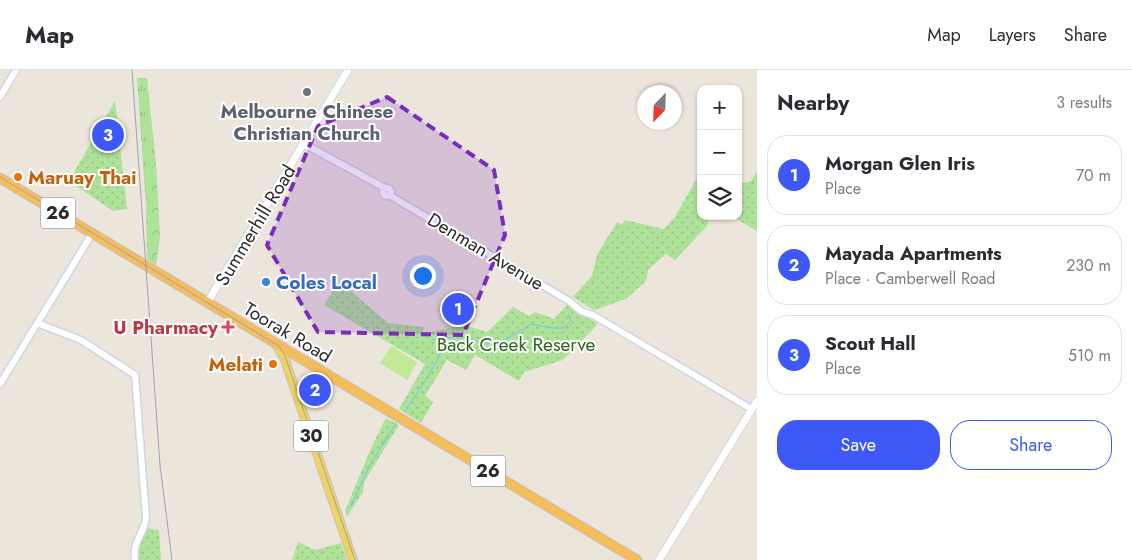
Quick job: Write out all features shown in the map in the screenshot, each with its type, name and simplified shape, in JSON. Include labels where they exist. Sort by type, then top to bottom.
[{"type":"highway","name":"Toorak Road","points":[[0,178],[637,560]]},
{"type":"main road","name":"Summerhill Road","points":[[207,303],[348,70]]},
{"type":"main road","name":"30","points":[[273,343],[282,352],[353,560]]},
{"type":"main road","points":[[287,366],[291,358],[300,358]]},
{"type":"main road","points":[[659,560],[733,437],[757,393]]},
{"type":"main road","points":[[748,411],[757,400]]},
{"type":"street","points":[[0,97],[16,70]]},
{"type":"street","name":"Denman Avenue","points":[[304,143],[569,301],[584,312],[595,316],[748,411]]},
{"type":"street","points":[[0,384],[92,234]]},
{"type":"street","points":[[38,323],[82,340],[135,375],[146,519],[134,545],[135,560]]},
{"type":"highlighted area","points":[[387,97],[494,170],[505,235],[463,335],[318,332],[267,245],[318,126]]},
{"type":"green space","points":[[137,78],[147,78],[156,163],[149,168],[146,207]]},
{"type":"green space","points":[[115,101],[127,209],[113,211],[69,181]]},
{"type":"green space","points":[[156,163],[160,237],[156,265],[147,259],[146,207],[149,168]]},
{"type":"green space","points":[[757,171],[757,231],[738,220],[742,220],[742,183],[751,181]]},
{"type":"green space","name":"Back Creek Reserve","points":[[697,178],[697,220],[708,220],[707,226],[675,260],[666,254],[648,270],[646,281],[626,299],[594,310],[573,297],[592,276],[597,255],[617,222],[622,225],[625,220],[664,229],[675,217]]},
{"type":"green space","name":"Back Creek Reserve","points":[[339,281],[388,323],[425,327],[422,334],[464,325],[487,332],[513,307],[529,316],[535,312],[554,319],[567,305],[598,324],[563,360],[524,372],[519,381],[475,355],[466,370],[447,360],[425,396],[433,402],[421,423],[399,409],[425,364],[324,305]]},
{"type":"green space","points":[[391,346],[417,362],[407,380],[380,363]]},
{"type":"green space","points":[[386,418],[399,425],[364,482],[363,492],[347,517],[345,511],[369,452]]},
{"type":"green space","points":[[146,528],[159,530],[161,560],[138,560],[137,551]]},
{"type":"green space","points":[[298,542],[315,550],[341,543],[347,560],[292,560]]},
{"type":"waterway","points":[[432,339],[438,340],[458,336],[485,343],[499,343],[532,324],[564,328],[571,321],[569,315]]},
{"type":"waterway","points":[[405,412],[435,365],[447,339]]},
{"type":"waterway","points":[[351,506],[371,463],[396,423]]},
{"type":"tram line","points":[[0,177],[279,346],[285,356],[355,560]]},
{"type":"railway","points":[[132,70],[160,465],[172,560]]},
{"type":"place","name":"Melbourne Chinese Christian Church","points":[[307,92]]},
{"type":"place","name":"Scout Hall","points":[[108,135]]},
{"type":"place","name":"Maruay Thai","points":[[18,177]]},
{"type":"place","name":"Coles Local","points":[[266,282]]},
{"type":"place","name":"Morgan Glen Iris","points":[[458,309]]},
{"type":"place","name":"U Pharmacy","points":[[228,327]]},
{"type":"place","name":"Melati","points":[[273,364]]},
{"type":"place","name":"Mayada Apartments","points":[[315,390]]}]
